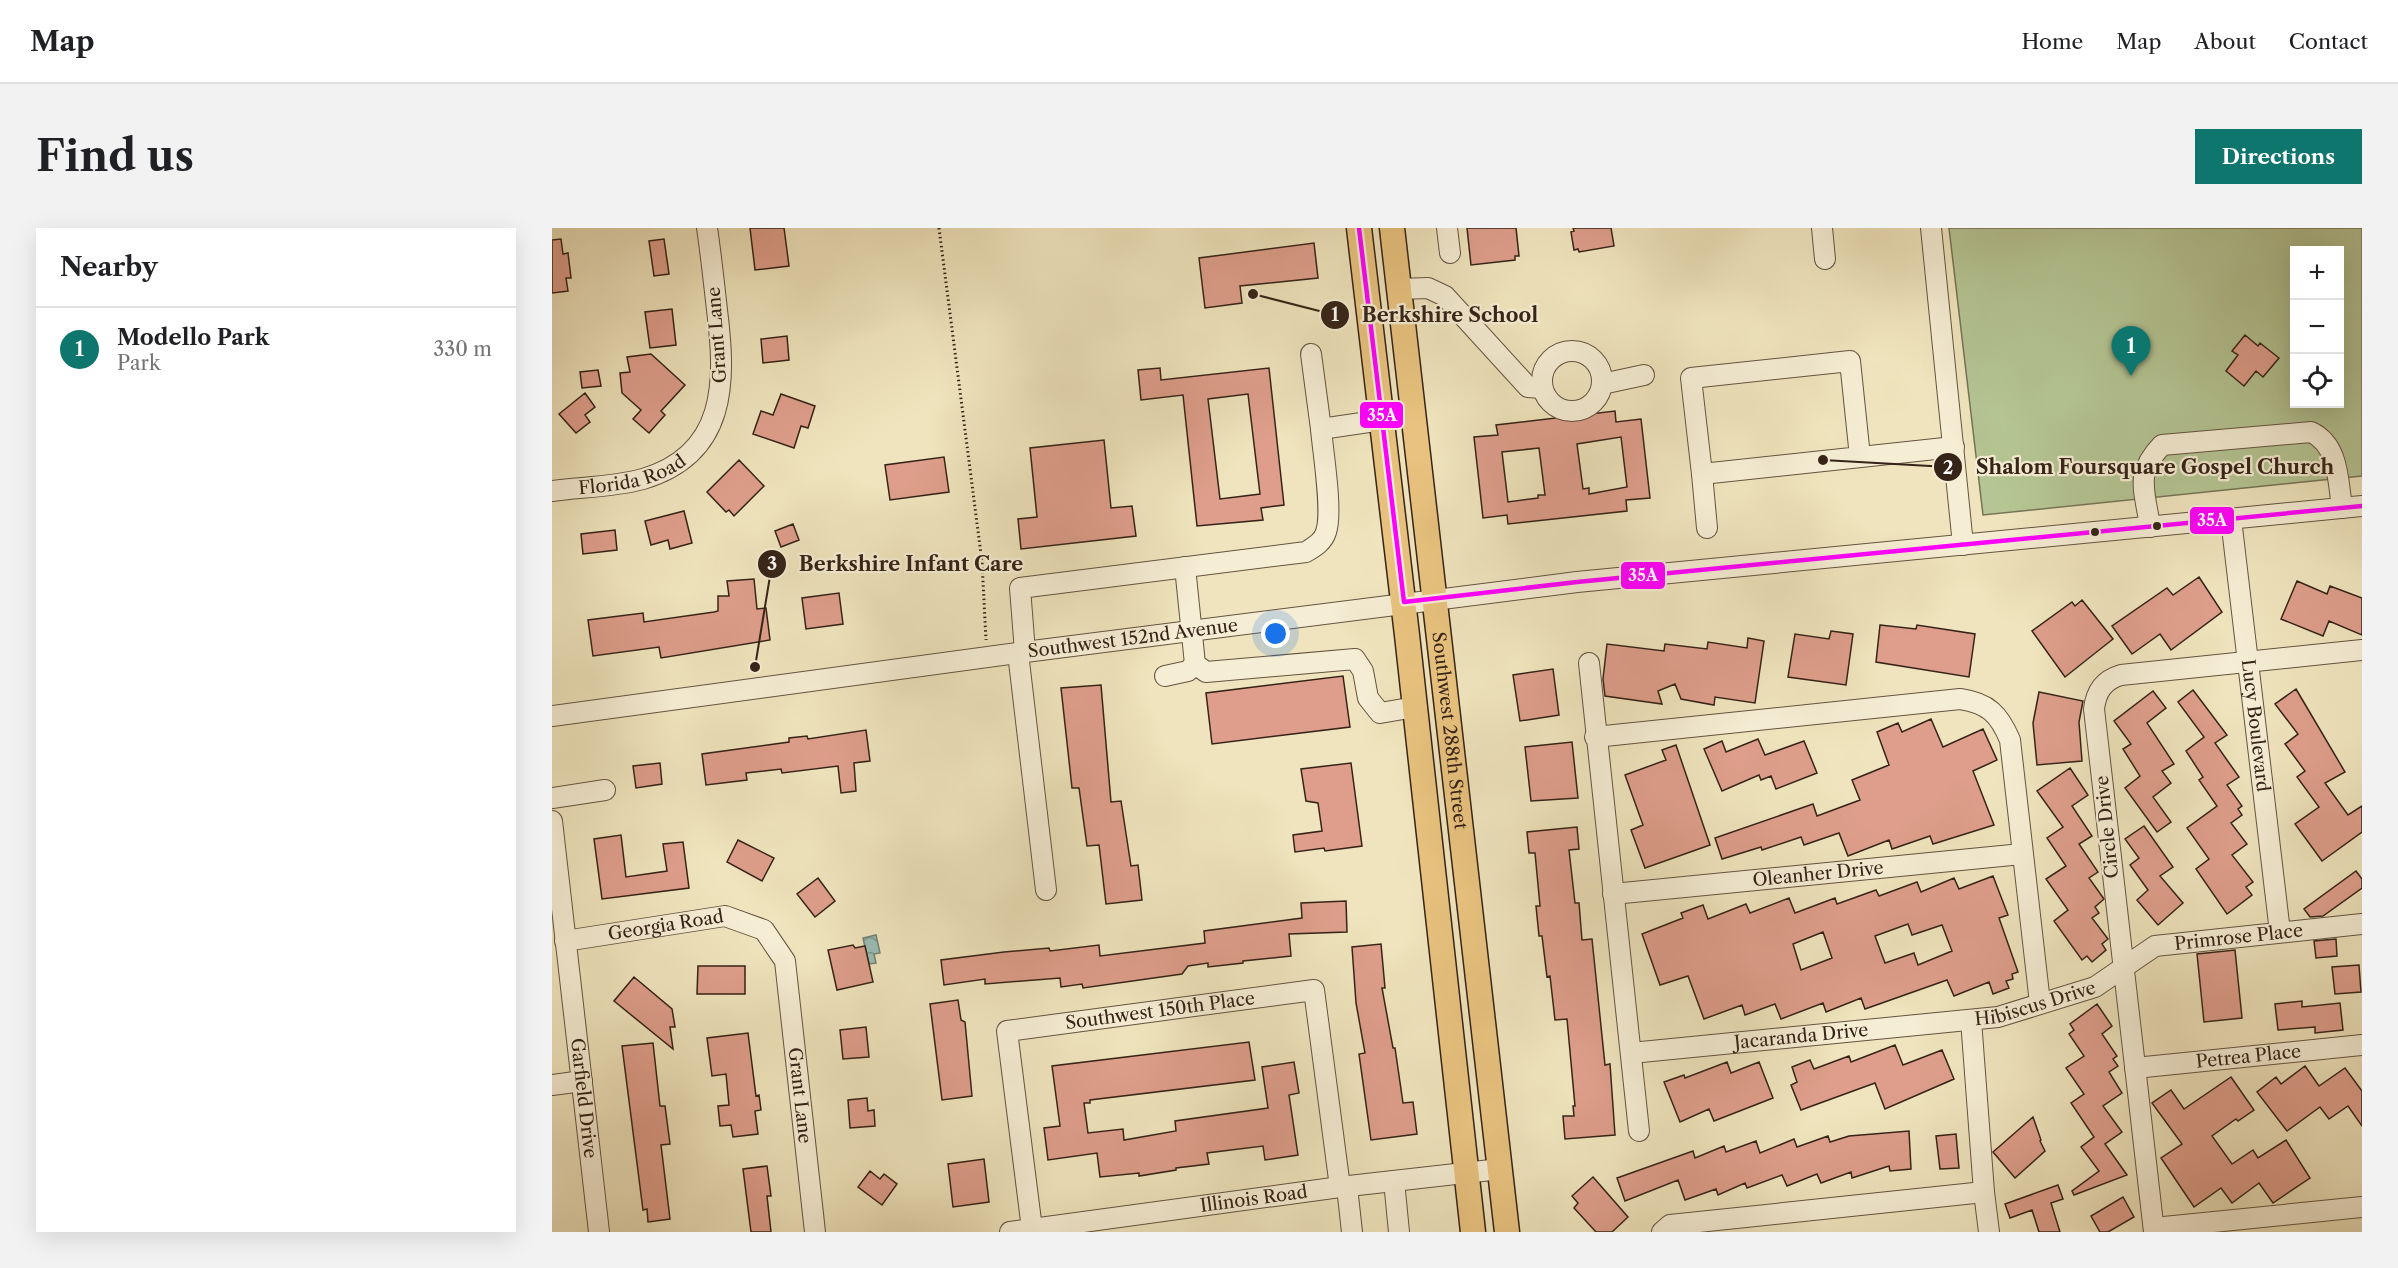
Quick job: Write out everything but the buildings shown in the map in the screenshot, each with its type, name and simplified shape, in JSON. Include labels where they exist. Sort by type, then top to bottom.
[{"type":"main road","name":"Southwest 288th Street","points":[[1359,228],[1404,602],[1473,1232]]},
{"type":"main road","name":"Southwest 288th Street","points":[[1392,228],[1507,1232]]},
{"type":"main road","points":[[1367,293],[1399,289]]},
{"type":"street","name":"Grant Lane","points":[[703,438],[719,404],[722,368],[707,228]]},
{"type":"street","points":[[1448,228],[1450,253]]},
{"type":"street","points":[[1821,228],[1825,259]]},
{"type":"street","points":[[1931,228],[1963,545]]},
{"type":"street","points":[[1399,289],[1428,288],[1445,296],[1528,387],[1542,388]]},
{"type":"street","points":[[1570,351],[1586,355],[1599,367],[1602,384],[1596,400],[1582,410],[1565,411],[1550,403],[1542,388],[1542,379],[1548,363],[1562,352],[1570,351]]},
{"type":"street","points":[[1046,890],[1022,652],[1020,588],[1306,552],[1323,539],[1328,516],[1321,429],[1311,354]]},
{"type":"street","points":[[1707,528],[1691,378],[1850,361],[1860,457]]},
{"type":"street","points":[[1602,384],[1644,375]]},
{"type":"street","points":[[1321,429],[1382,420]]},
{"type":"street","points":[[2150,526],[2143,474],[2149,458],[2162,445],[2311,432],[2321,437],[2333,454],[2342,508]]},
{"type":"street","name":"Florida Road","points":[[552,491],[643,479],[681,460],[703,438]]},
{"type":"street","points":[[1702,474],[1953,447]]},
{"type":"street","name":"Southwest 152nd Avenue","points":[[552,716],[1434,598],[1577,582],[2362,506]]},
{"type":"street","name":"Lucy Boulevard","points":[[2231,519],[2280,932]]},
{"type":"street","points":[[1185,567],[1195,663],[1206,672],[1355,659],[1363,670],[1368,698],[1380,713],[1415,707]]},
{"type":"street","name":"Circle Drive","points":[[2154,1230],[2094,708],[2095,699],[2100,688],[2112,678],[2121,675],[2362,650]]},
{"type":"street","points":[[1166,676],[1188,671],[1195,663]]},
{"type":"street","points":[[1589,663],[1595,737],[1639,1131]]},
{"type":"street","points":[[1595,737],[1960,699],[1975,701],[1990,710],[2002,722],[2010,740],[2040,1003]]},
{"type":"street","points":[[552,798],[605,790]]},
{"type":"street","name":"Garfield Drive","points":[[552,821],[599,1232]]},
{"type":"street","name":"Oleanher Drive","points":[[1613,894],[2022,854]]},
{"type":"street","name":"Georgia Road","points":[[565,941],[725,916],[764,930],[785,961]]},
{"type":"street","name":"Primrose Place","points":[[2123,968],[2156,946],[2362,924]]},
{"type":"street","name":"Grant Lane","points":[[785,961],[815,1232]]},
{"type":"street","name":"Hibiscus Drive","points":[[1989,1232],[1971,1020],[1998,1017],[2095,987],[2123,968]]},
{"type":"street","name":"Southwest 150th Place","points":[[1032,1228],[1007,1031],[1314,990],[1343,1187]]},
{"type":"street","name":"Jacaranda Drive","points":[[1631,1053],[1971,1020]]},
{"type":"street","name":"Petrea Place","points":[[2135,1068],[2362,1045]]},
{"type":"street","points":[[552,1085],[582,1081]]},
{"type":"street","name":"Illinois Road","points":[[1010,1232],[1343,1187],[1500,1169]]},
{"type":"street","points":[[1394,1181],[1399,1232]]},
{"type":"street","points":[[1343,1187],[1352,1232]]},
{"type":"street","points":[[1662,1232],[1670,1226],[1984,1192]]},
{"type":"street","points":[[2154,1230],[2362,1206]]},
{"type":"path","points":[[939,228],[982,562],[987,657]]},
{"type":"green space","points":[[1949,228],[2362,228],[2362,476],[1983,515]]},
{"type":"water","points":[[876,935],[880,953],[874,954],[876,963],[869,964],[863,938]]},
{"type":"transit line","name":"35A","points":[[1359,228],[1404,602]]},
{"type":"transit line","name":"35A","points":[[1404,602],[1577,582],[2362,506]]},
{"type":"place","name":"Berkshire School","points":[[1253,294]]},
{"type":"place","name":"Modello Park","points":[[2131,376]]},
{"type":"place","name":"Shalom Foursquare Gospel Church","points":[[1823,460]]},
{"type":"place","name":"Berkshire Infant Care","points":[[755,667]]}]
